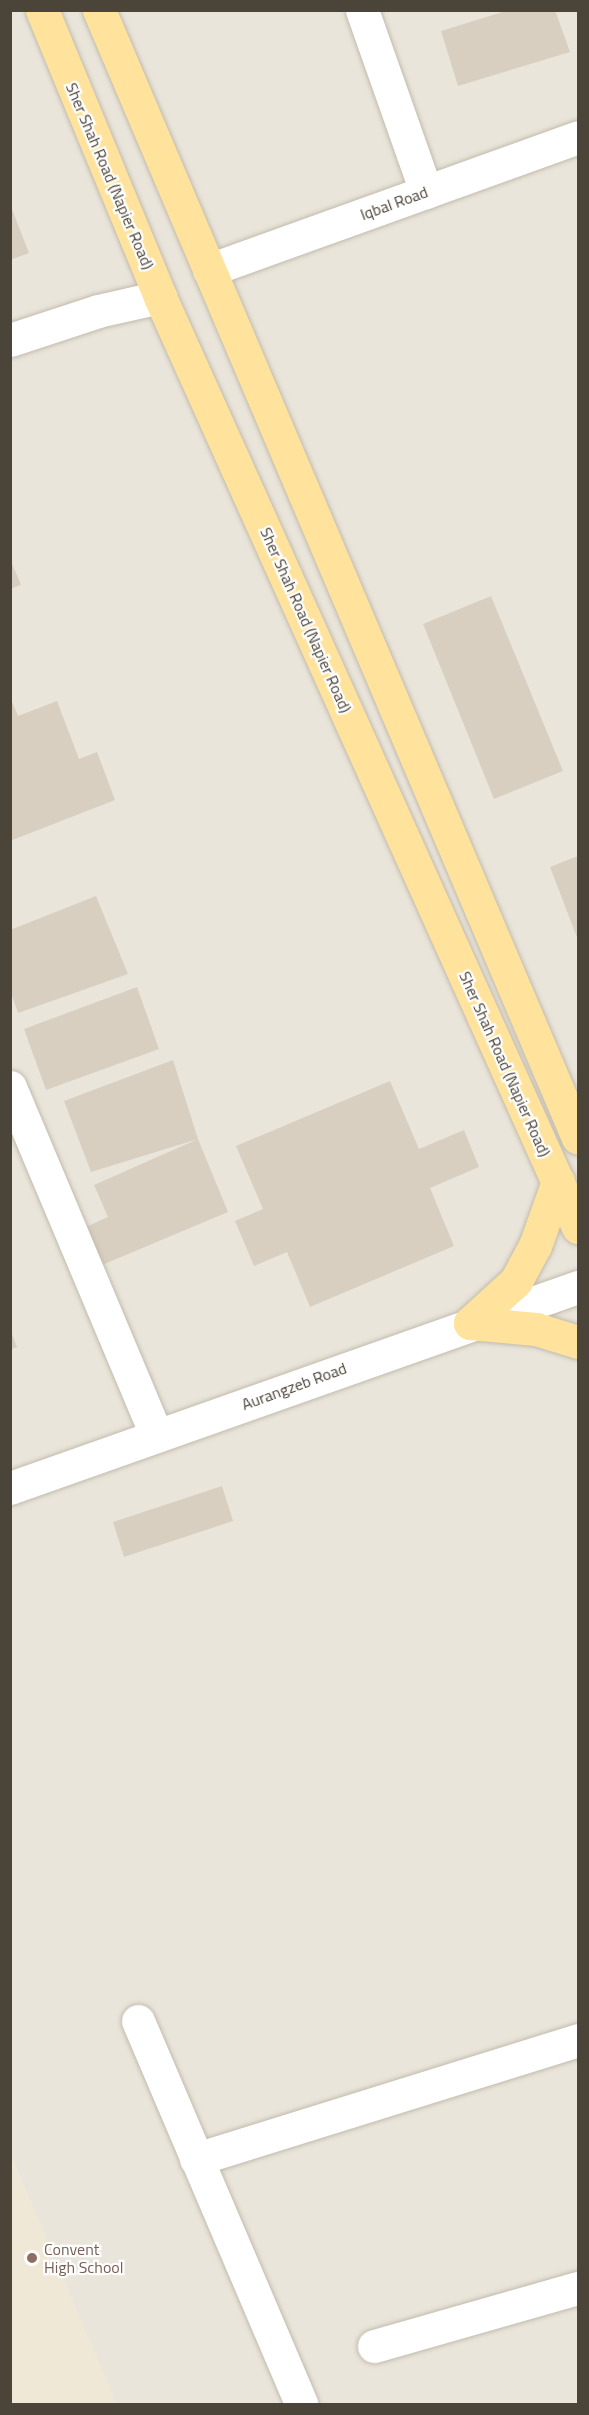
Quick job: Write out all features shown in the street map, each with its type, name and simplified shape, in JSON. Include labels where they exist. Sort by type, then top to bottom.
[{"type":"main road","name":"Sher Shah Road (Napier Road)","points":[[42,10],[160,297],[579,1227]]},
{"type":"main road","points":[[99,10],[579,1138]]},
{"type":"main road","points":[[470,1323],[516,1281],[535,1246],[558,1181]]},
{"type":"main road","points":[[470,1323],[536,1329],[579,1342]]},
{"type":"street","points":[[362,10],[426,192]]},
{"type":"street","name":"Iqbal Road","points":[[209,270],[579,137]]},
{"type":"street","points":[[10,340],[98,311],[160,297]]},
{"type":"street","points":[[10,1087],[156,1435]]},
{"type":"street","name":"Aurangzeb Road","points":[[10,1488],[470,1323],[579,1287]]},
{"type":"street","points":[[138,2021],[301,2404]]},
{"type":"street","points":[[196,2159],[579,2040]]},
{"type":"street","points":[[374,2346],[579,2288]]},
{"type":"shaded area","points":[[11,11],[578,11],[578,2404],[11,2404]]},
{"type":"shaded area","name":"Convent High School","points":[[11,2155],[98,2360],[116,2404],[11,2404]]},
{"type":"building","points":[[509,10],[555,10],[570,52],[458,86],[441,31]]},
{"type":"building","points":[[10,204],[29,253],[10,260]]},
{"type":"building","points":[[10,559],[21,585],[10,589]]},
{"type":"building","points":[[491,596],[563,771],[494,799],[423,624]]},
{"type":"building","points":[[10,697],[18,716],[57,701],[79,759],[97,752],[115,800],[10,841]]},
{"type":"building","points":[[578,856],[578,940],[550,867]]},
{"type":"building","points":[[96,896],[128,974],[18,1013],[10,990],[10,930]]},
{"type":"building","points":[[137,987],[159,1049],[46,1090],[24,1029]]},
{"type":"building","points":[[173,1060],[198,1139],[91,1172],[64,1101]]},
{"type":"building","points":[[390,1081],[419,1149],[464,1130],[479,1167],[430,1188],[454,1246],[310,1307],[287,1252],[254,1266],[235,1221],[263,1209],[236,1146]]},
{"type":"building","points":[[198,1139],[228,1212],[102,1265],[86,1227],[108,1217],[94,1185]]},
{"type":"building","points":[[10,1329],[17,1347],[10,1350]]},
{"type":"building","points":[[222,1486],[233,1521],[124,1557],[113,1522]]},
{"type":"place","name":"Convent High School","points":[[32,2258]]}]
